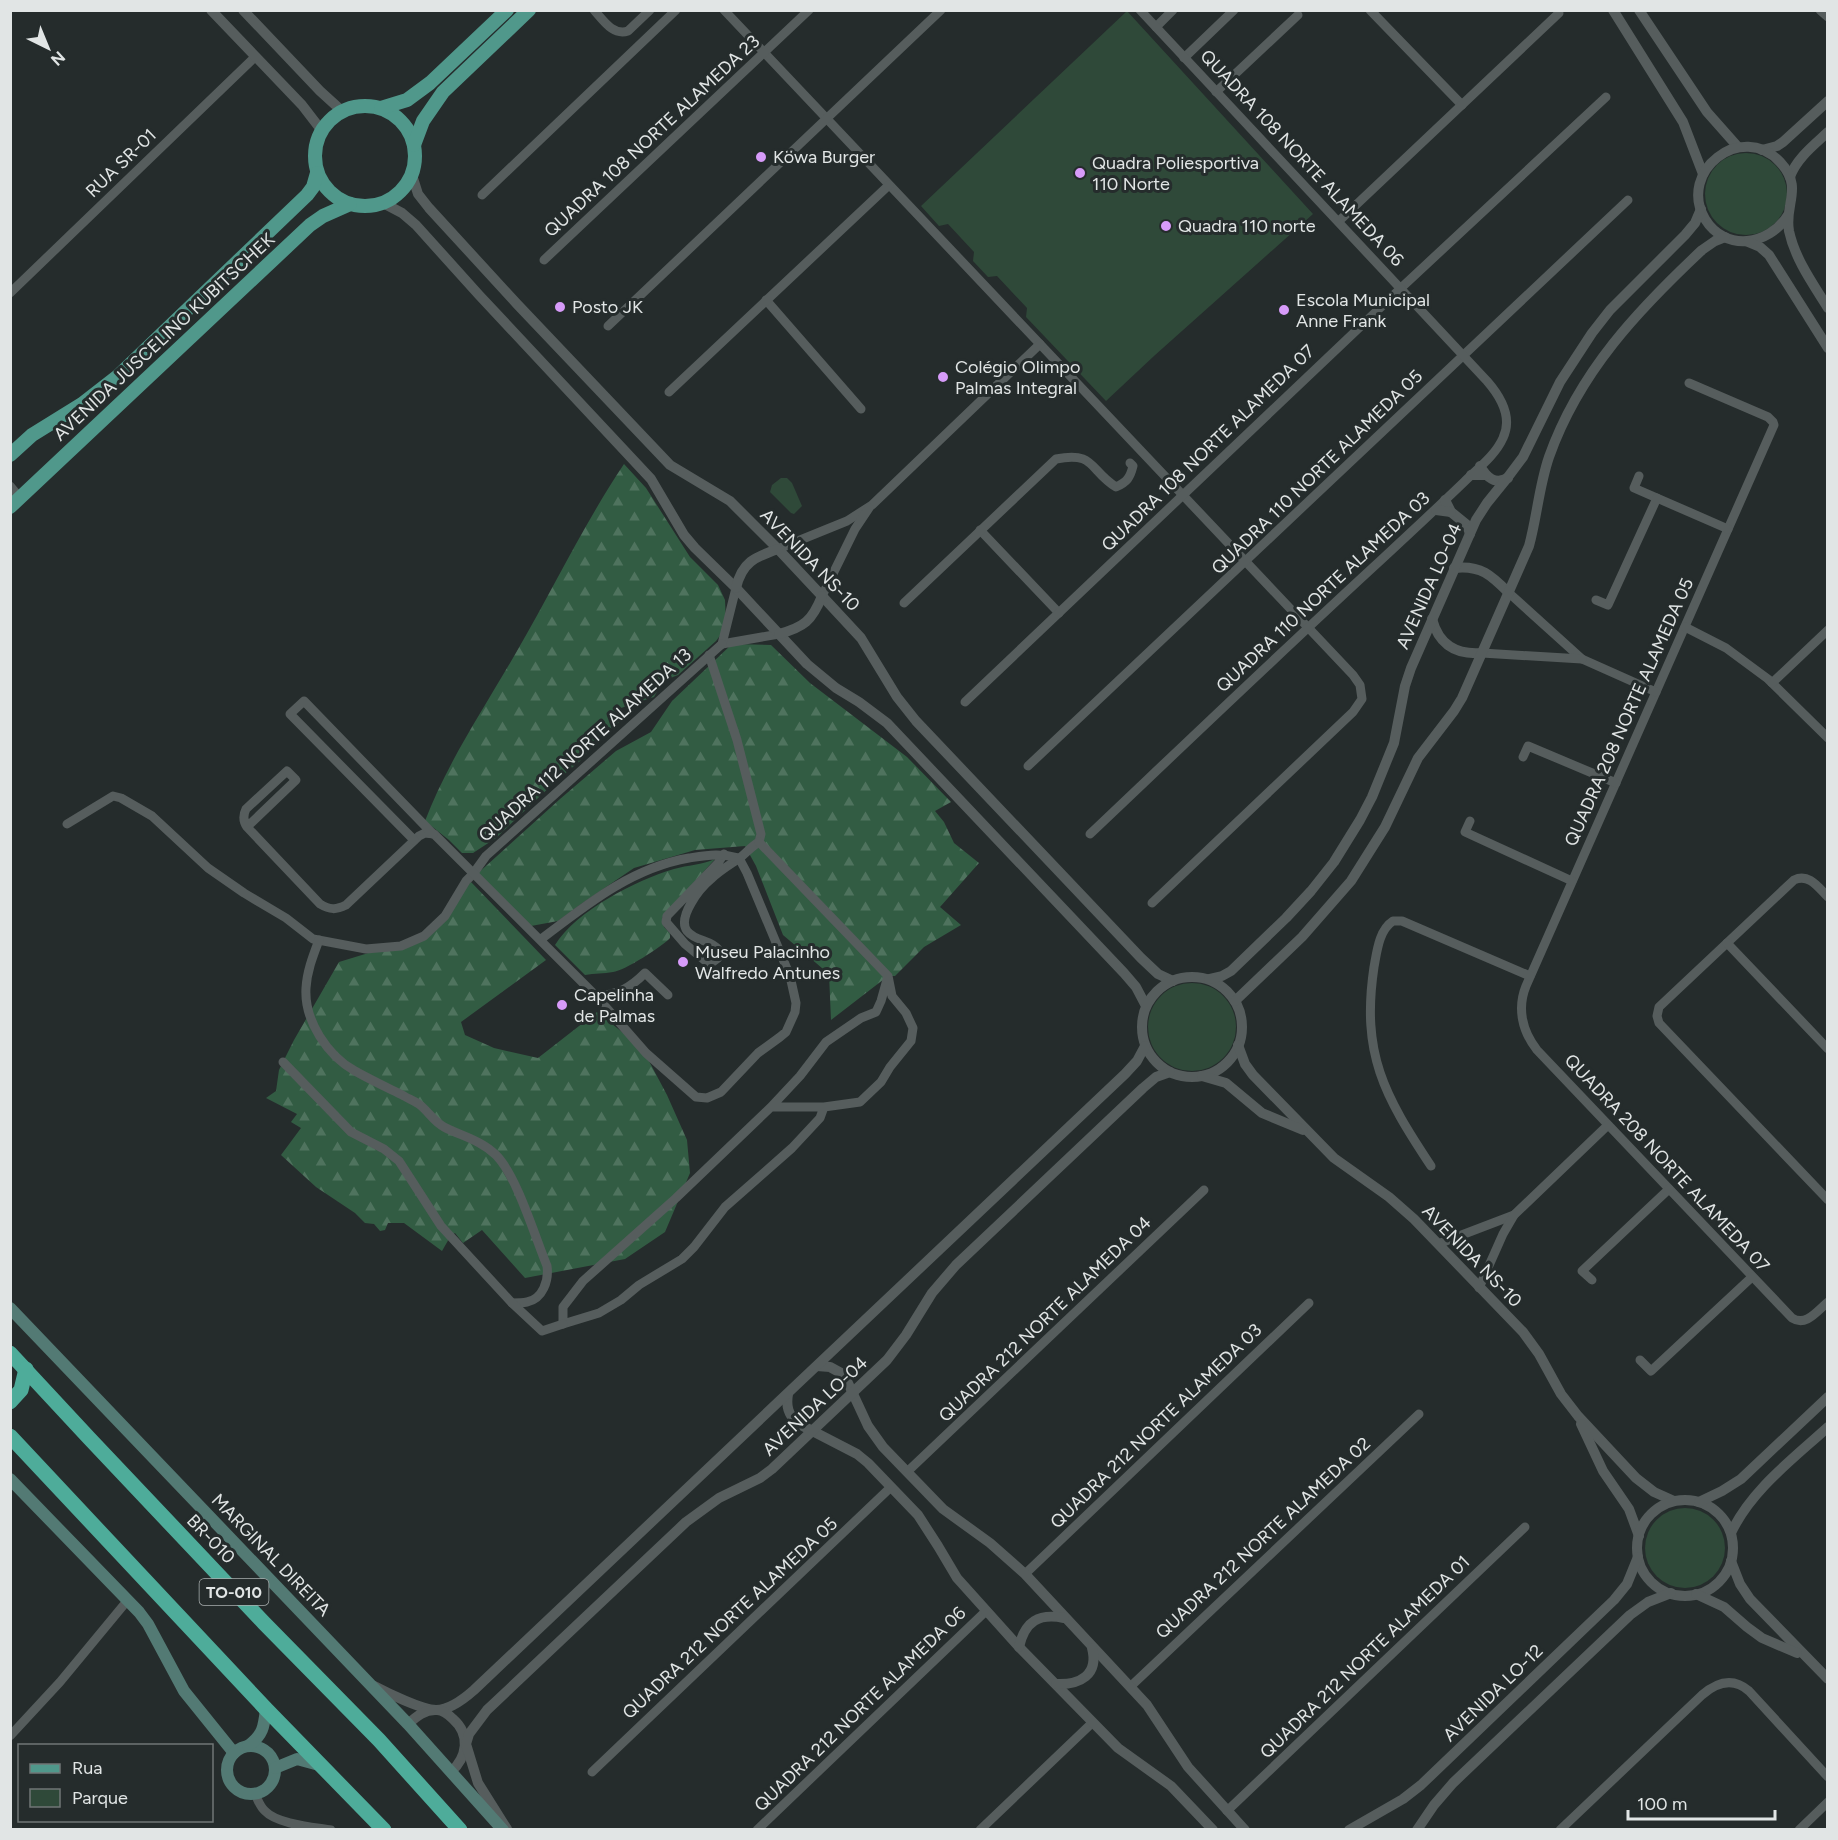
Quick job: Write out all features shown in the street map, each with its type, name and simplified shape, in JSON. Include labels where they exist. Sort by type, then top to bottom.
[{"type":"highway","name":"BR-010","points":[[10,1353],[264,1623],[379,1740],[460,1830]]},
{"type":"highway","points":[[10,1402],[21,1390],[26,1369]]},
{"type":"highway","name":"TO-010","points":[[10,1436],[266,1709],[384,1830]]},
{"type":"main road","points":[[381,108],[407,100],[430,83],[507,10]]},
{"type":"main road","points":[[414,145],[423,121],[443,92],[529,10]]},
{"type":"main road","points":[[361,106],[381,108],[403,122],[410,133],[416,156],[412,175],[404,188],[383,203],[367,206],[339,200],[322,183],[317,173],[315,151],[322,130],[342,111],[361,106]]},
{"type":"main road","name":"AVENIDA JUSCELINO KUBITSCHEK","points":[[10,455],[32,435],[82,404],[118,376],[307,195],[313,187],[317,173]]},
{"type":"main road","name":"AVENIDA JUSCELINO KUBITSCHEK","points":[[15,502],[310,225],[323,216],[350,204]]},
{"type":"main road","name":"MARGINAL DIREITA","points":[[10,1308],[408,1724],[503,1830]]},
{"type":"main road","points":[[10,1479],[148,1624],[184,1691],[234,1753]]},
{"type":"main road","points":[[248,1746],[260,1737],[265,1723],[266,1709]]},
{"type":"main road","points":[[248,1746],[256,1746],[269,1754],[275,1768],[272,1782],[267,1788],[255,1794],[238,1791],[229,1780],[227,1767],[234,1753],[248,1746]]},
{"type":"main road","points":[[275,1768],[297,1759],[324,1766]]},
{"type":"street","points":[[211,10],[302,105],[322,130]]},
{"type":"street","points":[[243,10],[342,111]]},
{"type":"street","points":[[594,10],[615,32],[623,33],[650,10]]},
{"type":"street","points":[[482,195],[676,10]]},
{"type":"street","points":[[724,10],[1184,494],[1360,685],[1362,699],[1359,706],[1152,903]]},
{"type":"street","name":"QUADRA 108 NORTE ALAMEDA 23","points":[[544,260],[809,10]]},
{"type":"street","points":[[608,326],[941,10]]},
{"type":"street","name":"QUADRA 108 NORTE ALAMEDA 06","points":[[1140,10],[1463,355]]},
{"type":"street","points":[[1156,27],[1173,10]]},
{"type":"street","points":[[1184,58],[1234,10]]},
{"type":"street","points":[[1370,10],[1462,105]]},
{"type":"street","points":[[1613,10],[1683,122],[1703,174]]},
{"type":"street","points":[[1639,10],[1707,112],[1738,147]]},
{"type":"street","points":[[1821,10],[1827,17]]},
{"type":"street","points":[[1339,221],[1559,13]]},
{"type":"street","points":[[1216,92],[1298,15]]},
{"type":"street","name":"RUA SR-01","points":[[10,293],[255,57]]},
{"type":"street","name":"QUADRA 108 NORTE ALAMEDA 07","points":[[965,702],[1401,288],[1606,97]]},
{"type":"street","points":[[1762,150],[1783,142],[1827,101]]},
{"type":"street","points":[[1790,177],[1803,157],[1827,132]]},
{"type":"street","points":[[1788,215],[1780,227],[1771,234],[1756,240],[1738,242],[1725,237],[1712,228],[1701,209],[1699,194],[1703,174],[1718,157],[1738,147],[1762,150],[1780,161],[1790,177],[1792,198],[1788,215],[1795,250],[1827,308]]},
{"type":"street","name":"AVENIDA NS-10","points":[[412,175],[418,194],[429,208],[517,304],[670,465],[730,501],[778,549],[861,638],[897,697],[916,721],[1141,958],[1158,974],[1173,981]]},
{"type":"street","points":[[669,392],[890,185]]},
{"type":"street","name":"QUADRA 110 NORTE ALAMEDA 05","points":[[1028,766],[1628,200]]},
{"type":"street","points":[[383,203],[402,213],[416,225],[651,478],[684,535],[695,548],[821,677],[873,711],[903,739],[1124,973],[1136,987],[1146,1006]]},
{"type":"street","name":"AVENIDA LO-04","points":[[1209,979],[1231,971],[1286,918],[1323,876],[1354,831],[1389,758],[1408,677],[1481,511],[1526,450],[1560,382],[1588,338],[1610,310],[1685,235],[1695,223],[1701,209]]},
{"type":"street","points":[[1170,1072],[1159,1065],[1145,1046],[1142,1025],[1146,1006],[1160,989],[1173,981],[1191,978],[1209,979],[1223,987],[1235,1001],[1312,927],[1351,881],[1380,836],[1418,759],[1462,698],[1529,546],[1549,457],[1581,391],[1607,351],[1627,326],[1702,250],[1725,237]]},
{"type":"street","points":[[1747,242],[1760,247],[1769,255],[1827,348]]},
{"type":"street","points":[[766,300],[861,409]]},
{"type":"street","points":[[872,505],[847,521],[755,558],[748,563],[740,575],[722,644],[792,631],[808,622],[855,529],[872,505],[1040,344]]},
{"type":"street","points":[[1463,355],[1497,393],[1506,413],[1504,437],[1483,471],[1471,475]]},
{"type":"street","name":"QUADRA 208 NORTE ALAMEDA 05","points":[[1522,1014],[1523,995],[1530,976],[1728,529],[1772,422],[1689,383]]},
{"type":"street","points":[[904,603],[1056,459],[1080,457],[1088,460],[1116,486],[1124,483],[1130,477],[1133,466],[1130,463]]},
{"type":"street","points":[[1483,471],[1496,482],[1508,477]]},
{"type":"street","name":"QUADRA 110 NORTE ALAMEDA 03","points":[[1090,834],[1471,475]]},
{"type":"street","points":[[1640,476],[1634,488],[1728,529]]},
{"type":"street","points":[[10,486],[15,502]]},
{"type":"street","points":[[1596,600],[1608,605],[1657,498]]},
{"type":"street","points":[[1445,500],[1451,512],[1467,525],[1470,534]]},
{"type":"street","points":[[1436,510],[1451,512]]},
{"type":"street","points":[[980,530],[1059,613]]},
{"type":"street","points":[[1454,568],[1468,566],[1478,568],[1493,578],[1582,659],[1656,692]]},
{"type":"street","points":[[1432,619],[1438,633],[1448,645],[1462,653],[1582,659]]},
{"type":"street","points":[[1684,627],[1726,648],[1772,683],[1827,738]]},
{"type":"street","points":[[1772,683],[1827,630]]},
{"type":"street","name":"QUADRA 112 NORTE ALAMEDA 13","points":[[67,824],[113,796],[121,798],[152,816],[208,868],[243,893],[286,918],[313,939],[366,949],[401,946],[424,936],[445,916],[466,881],[486,856],[722,644]]},
{"type":"street","points":[[710,655],[737,740],[761,834],[759,842],[707,883],[696,897],[685,918],[686,929],[692,936],[714,945],[719,950],[718,958],[708,963],[674,932],[666,919],[724,854]]},
{"type":"street","points":[[414,840],[290,714],[304,701],[597,997],[646,1053],[696,1097],[706,1098],[721,1092],[758,1053],[780,1037],[795,1012],[794,990],[739,858]]},
{"type":"street","points":[[1523,757],[1528,746],[1616,783]]},
{"type":"street","points":[[247,827],[296,780],[287,771],[246,809],[244,819],[247,827],[320,904],[333,910],[346,905],[414,840],[425,832],[434,834]]},
{"type":"street","points":[[1470,821],[1465,832],[1572,882]]},
{"type":"street","points":[[759,842],[888,976],[892,996],[906,1013],[913,1028],[911,1041],[881,1082],[860,1102],[824,1107],[771,1107]]},
{"type":"street","points":[[540,940],[594,899],[629,879],[667,863],[712,854],[739,858]]},
{"type":"street","points":[[1827,897],[1806,878],[1794,880],[1659,1007],[1657,1016],[1659,1023],[1827,1200]]},
{"type":"street","points":[[1431,1166],[1391,1101],[1379,1071],[1372,1040],[1370,1011],[1372,986],[1378,948],[1384,929],[1393,921],[1402,921],[1530,976]]},
{"type":"street","points":[[320,940],[310,962],[306,990],[309,1014],[326,1046],[348,1067],[420,1105],[432,1119],[444,1127],[474,1139],[504,1162],[547,1266],[548,1276],[546,1284],[537,1297],[529,1302],[512,1303]]},
{"type":"street","points":[[1727,943],[1827,1049]]},
{"type":"street","points":[[597,997],[632,986],[645,973],[668,995]]},
{"type":"street","points":[[563,1324],[563,1308],[583,1281],[771,1107],[800,1076],[826,1042],[861,1018],[876,1012],[888,976]]},
{"type":"street","name":"AVENIDA NS-10","points":[[1235,1001],[1241,1020],[1238,1045],[1245,1064],[1317,1142]]},
{"type":"street","name":"QUADRA 208 NORTE ALAMEDA 07","points":[[1522,1014],[1524,1029],[1534,1046],[1793,1319],[1803,1321],[1827,1302]]},
{"type":"street","points":[[1201,1076],[1223,1064],[1238,1045]]},
{"type":"street","name":"AVENIDA LO-04","points":[[408,1724],[423,1713],[453,1704],[474,1690],[1125,1074],[1137,1061],[1145,1046]]},
{"type":"street","points":[[283,1062],[351,1132],[384,1149],[399,1161],[441,1226],[512,1303],[542,1331],[599,1313],[682,1259],[694,1248],[725,1208],[792,1148],[820,1118],[824,1107]]},
{"type":"street","name":"AVENIDA NS-10","points":[[1170,1072],[1185,1076],[1201,1076],[1226,1083],[1262,1113],[1299,1128],[1344,1166],[1401,1206],[1530,1340],[1561,1394],[1578,1416],[1636,1478],[1654,1492],[1674,1501],[1699,1502]]},
{"type":"street","name":"AVENIDA LO-04","points":[[451,1772],[462,1759],[469,1734],[498,1699],[677,1529],[706,1506],[766,1473],[813,1431],[891,1356],[932,1293],[950,1271],[1143,1088],[1156,1077],[1170,1072]]},
{"type":"street","points":[[1479,1288],[1514,1215],[1608,1125]]},
{"type":"street","points":[[1592,1280],[1582,1271],[1669,1189]]},
{"type":"street","name":"QUADRA 212 NORTE ALAMEDA 04","points":[[907,1472],[1204,1190]]},
{"type":"street","points":[[1438,1244],[1514,1215]]},
{"type":"street","points":[[1640,1360],[1651,1371],[1752,1277]]},
{"type":"street","name":"QUADRA 212 NORTE ALAMEDA 03","points":[[1024,1574],[1310,1303]]},
{"type":"street","points":[[817,1366],[830,1367],[840,1373],[848,1383],[863,1418],[878,1442],[943,1509],[990,1543],[1024,1574],[1130,1687],[1157,1718],[1188,1767],[1245,1830]]},
{"type":"street","points":[[788,1394],[787,1408],[792,1419],[861,1457],[918,1515],[957,1578],[1019,1647],[1118,1748],[1180,1794],[1210,1828]]},
{"type":"street","points":[[1699,1502],[1741,1479],[1827,1397]]},
{"type":"street","name":"QUADRA 212 NORTE ALAMEDA 02","points":[[1130,1687],[1419,1414]]},
{"type":"street","name":"AVENIDA NS-10","points":[[1578,1416],[1603,1471],[1629,1509],[1639,1536],[1638,1557]]},
{"type":"street","points":[[1731,1533],[1752,1499],[1827,1427]]},
{"type":"street","name":"QUADRA 212 NORTE ALAMEDA 05","points":[[592,1772],[891,1488]]},
{"type":"street","points":[[1639,1536],[1644,1524],[1653,1513],[1674,1501]]},
{"type":"street","points":[[1638,1557],[1650,1581],[1671,1593],[1684,1596],[1696,1594],[1719,1582],[1731,1562],[1733,1550],[1731,1533],[1720,1514],[1699,1502]]},
{"type":"street","name":"QUADRA 212 NORTE ALAMEDA 01","points":[[1227,1810],[1525,1527]]},
{"type":"street","name":"AVENIDA LO-12","points":[[1349,1830],[1403,1800],[1421,1785],[1614,1600],[1627,1584],[1638,1557]]},
{"type":"street","points":[[1731,1562],[1740,1584],[1750,1599],[1827,1679]]},
{"type":"street","name":"AVENIDA LO-12","points":[[1417,1830],[1453,1783],[1625,1619],[1643,1605],[1671,1593]]},
{"type":"street","points":[[1696,1594],[1724,1607],[1762,1638],[1806,1657]]},
{"type":"street","points":[[10,1736],[60,1682],[127,1601]]},
{"type":"street","name":"QUADRA 212 NORTE ALAMEDA 06","points":[[757,1830],[986,1611]]},
{"type":"street","points":[[1019,1647],[1020,1640],[1028,1627],[1040,1617],[1048,1615],[1064,1618]]},
{"type":"street","points":[[1056,1684],[1069,1684],[1088,1675],[1094,1663],[1092,1648]]},
{"type":"street","points":[[1560,1830],[1694,1703],[1716,1684],[1726,1682],[1738,1684],[1749,1690],[1827,1777]]},
{"type":"street","points":[[369,1684],[410,1702],[447,1714],[458,1724],[464,1735],[478,1783],[508,1830]]},
{"type":"street","points":[[980,1830],[1092,1723]]},
{"type":"street","points":[[255,1794],[264,1811],[271,1816],[331,1830]]},
{"type":"street","points":[[1799,1830],[1826,1804]]},
{"type":"green space","points":[[1127,11],[1313,214],[1106,401],[1026,317],[1027,308],[997,276],[988,277],[973,261],[974,252],[948,224],[939,226],[921,206]]},
{"type":"green space","points":[[1746,153],[1762,156],[1775,165],[1784,178],[1787,194],[1784,210],[1775,223],[1762,232],[1746,235],[1730,232],[1717,223],[1708,210],[1705,194],[1708,178],[1717,165],[1730,156]]},
{"type":"green space","points":[[624,464],[646,488],[690,557],[718,585],[725,600],[726,623],[722,633],[678,675],[663,681],[654,697],[621,708],[619,722],[496,838],[473,853],[462,853],[425,821],[434,799],[468,734],[595,510]]},
{"type":"green space","points":[[781,478],[787,478],[792,483],[802,506],[794,514],[770,492],[772,485]]},
{"type":"green space","points":[[732,644],[771,645],[810,683],[907,757],[951,802],[935,811],[944,822],[954,843],[979,863],[940,907],[961,925],[924,947],[895,976],[888,976],[831,1020],[829,974],[783,935],[756,866],[745,846],[695,850],[634,868],[558,921],[531,926],[476,875],[616,751],[651,732],[672,701]]},
{"type":"green space","points":[[715,859],[662,918],[664,927],[670,933],[670,938],[634,963],[618,971],[585,975],[555,945],[577,920],[608,898],[659,874]]},
{"type":"green space","points":[[471,882],[546,960],[461,1022],[465,1035],[494,1048],[538,1058],[597,1012],[642,1048],[667,1095],[687,1140],[690,1173],[665,1232],[625,1259],[525,1278],[482,1230],[463,1243],[455,1233],[442,1251],[404,1223],[388,1223],[385,1230],[380,1231],[374,1224],[365,1223],[355,1213],[316,1187],[281,1155],[301,1128],[291,1122],[297,1114],[266,1098],[276,1091],[279,1070],[339,962],[424,936]]},
{"type":"green space","points":[[1192,983],[1209,986],[1223,996],[1233,1010],[1236,1027],[1233,1044],[1223,1058],[1209,1068],[1192,1071],[1175,1068],[1161,1058],[1151,1044],[1148,1027],[1151,1010],[1161,996],[1175,986]]},
{"type":"green space","points":[[1677,1508],[1693,1508],[1714,1519],[1725,1540],[1725,1556],[1714,1577],[1693,1588],[1677,1588],[1663,1582],[1651,1570],[1645,1556],[1645,1540],[1651,1526],[1663,1514]]},
{"type":"place","name":"Köwa Burger","points":[[761,157]]},
{"type":"place","name":"Quadra Poliesportiva 110 Norte","points":[[1080,173]]},
{"type":"place","name":"Quadra 110 norte","points":[[1166,226]]},
{"type":"place","name":"Posto JK","points":[[560,307]]},
{"type":"place","name":"Escola Municipal Anne Frank","points":[[1284,310]]},
{"type":"place","name":"Colégio Olimpo Palmas Integral","points":[[943,377]]},
{"type":"place","name":"Museu Palacinho Walfredo Antunes","points":[[683,962]]},
{"type":"place","name":"Capelinha de Palmas","points":[[562,1005]]}]
